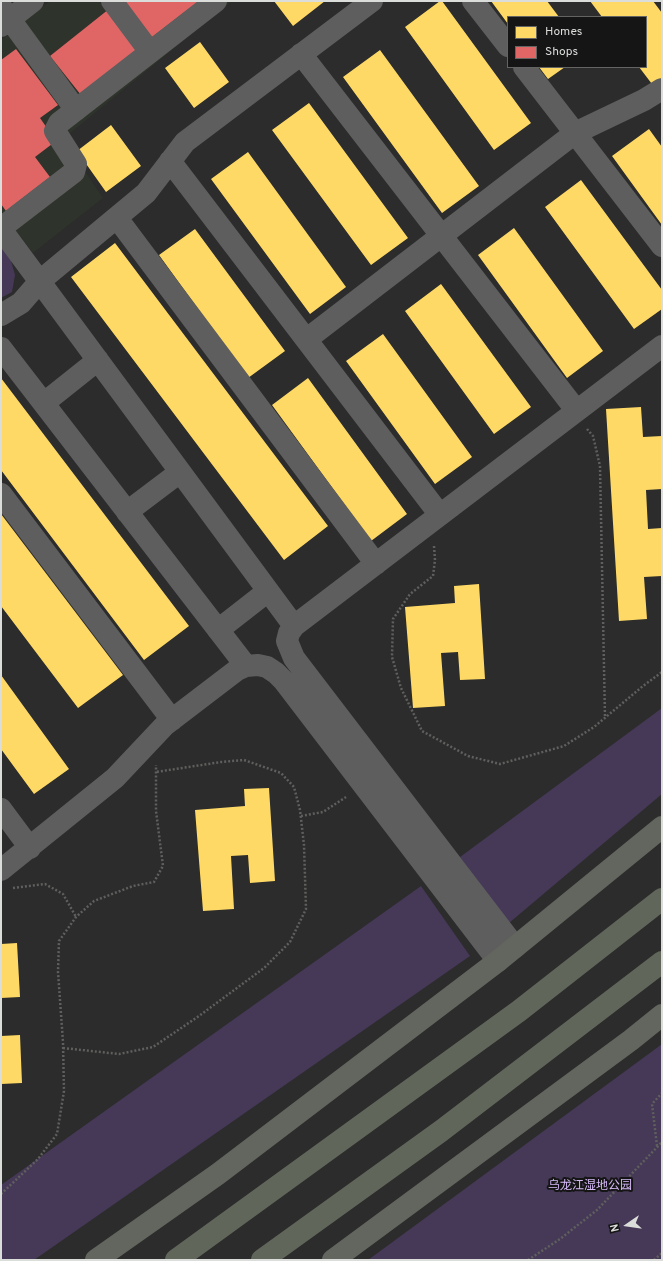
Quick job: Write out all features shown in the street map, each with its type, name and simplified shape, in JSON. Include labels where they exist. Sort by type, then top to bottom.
[{"type":"highway","points":[[176,1260],[519,1011],[662,899]]},
{"type":"highway","points":[[262,1260],[441,1131],[662,962]]},
{"type":"main road","points":[[96,1260],[218,1174],[498,961],[662,827]]},
{"type":"main road","points":[[333,1260],[624,1045],[662,1014]]},
{"type":"street","points":[[33,1],[4,18],[76,110]]},
{"type":"street","points":[[112,1],[150,52]]},
{"type":"street","points":[[216,1],[59,123],[55,131],[76,164],[74,172],[1,228],[294,626]]},
{"type":"street","points":[[1,315],[21,303],[40,281],[146,193],[184,142],[372,1]]},
{"type":"street","points":[[473,1],[507,45]]},
{"type":"street","points":[[301,54],[576,410]]},
{"type":"street","points":[[525,68],[662,246]]},
{"type":"street","points":[[307,340],[575,133],[644,100],[662,89]]},
{"type":"street","points":[[170,160],[307,340],[436,518]]},
{"type":"street","points":[[117,218],[376,564]]},
{"type":"street","points":[[515,947],[294,658],[287,641],[289,633],[294,626],[662,346]]},
{"type":"street","points":[[1,348],[246,666]]},
{"type":"street","points":[[44,403],[98,360]]},
{"type":"street","points":[[127,512],[180,472]]},
{"type":"street","points":[[1,494],[172,720]]},
{"type":"street","points":[[218,630],[268,591]]},
{"type":"street","points":[[6,879],[30,848],[115,778],[172,720],[237,670],[246,666],[258,665],[267,667],[276,672],[498,961]]},
{"type":"street","points":[[1,809],[30,848]]},
{"type":"path","points":[[576,410],[579,418],[593,436],[600,466],[605,718]]},
{"type":"path","points":[[436,518],[433,576],[410,594],[392,618],[392,657],[401,688],[422,731],[468,756],[500,764],[564,746],[594,728],[662,672]]},
{"type":"path","points":[[1,1194],[38,1159],[57,1134],[64,1091],[58,972],[59,942],[76,918],[94,901],[134,886],[154,882],[163,866],[156,811],[154,737]]},
{"type":"path","points":[[63,1048],[119,1054],[153,1047],[199,1016],[264,968],[290,942],[306,909],[304,845],[301,816],[294,787],[281,773],[244,760],[156,772]]},
{"type":"path","points":[[301,816],[323,812],[341,801],[362,784]]},
{"type":"path","points":[[6,879],[45,884],[63,894],[76,918]]},
{"type":"path","points":[[657,1146],[652,1104],[662,1093]]},
{"type":"path","points":[[528,1260],[560,1239],[598,1210],[662,1142]]},
{"type":"path","points":[[654,1260],[662,1253]]},
{"type":"shaded area","points":[[50,1],[232,1],[63,139],[103,198],[33,253],[1,211],[1,40]]},
{"type":"green space","points":[[1,245],[10,257],[15,275],[12,292],[1,298]]},
{"type":"green space","points":[[662,708],[662,794],[509,923],[460,857]]},
{"type":"green space","points":[[421,886],[470,956],[34,1260],[1,1260],[1,1185]]},
{"type":"green space","name":"乌龙江湿地公园","points":[[662,1044],[662,1260],[368,1260],[658,1047]]},
{"type":"building: Homes","points":[[274,1],[325,1],[293,26]]},
{"type":"building: Homes","points":[[442,1],[531,123],[494,150],[405,27]]},
{"type":"building: Homes","points":[[491,1],[547,1],[558,16],[507,16],[507,23]]},
{"type":"building: Homes","points":[[590,1],[653,1],[662,13],[662,82],[655,88],[640,68],[647,68],[647,16],[601,16]]},
{"type":"building: Homes","points":[[200,42],[229,82],[194,108],[165,68]]},
{"type":"building: Homes","points":[[380,50],[479,186],[442,213],[343,77]]},
{"type":"building: Homes","points":[[540,68],[564,68],[548,79]]},
{"type":"building: Homes","points":[[309,103],[408,238],[371,265],[272,130]]},
{"type":"building: Homes","points":[[111,125],[141,166],[106,192],[77,151]]},
{"type":"building: Homes","points":[[649,129],[662,147],[662,225],[612,156]]},
{"type":"building: Homes","points":[[248,152],[346,287],[310,314],[211,179]]},
{"type":"building: Homes","points":[[581,180],[662,290],[662,309],[634,329],[545,207]]},
{"type":"building: Homes","points":[[514,228],[603,351],[567,378],[478,255]]},
{"type":"building: Homes","points":[[195,229],[285,351],[248,378],[159,255]]},
{"type":"building: Homes","points":[[115,243],[328,526],[284,560],[71,277]]},
{"type":"building: Homes","points":[[441,284],[531,407],[494,434],[405,311]]},
{"type":"building: Homes","points":[[383,334],[472,457],[435,484],[346,361]]},
{"type":"building: Homes","points":[[1,378],[189,626],[144,660],[1,470]]},
{"type":"building: Homes","points":[[308,378],[407,514],[371,541],[272,405]]},
{"type":"building: Homes","points":[[641,407],[643,437],[662,436],[662,489],[646,490],[648,529],[662,528],[662,576],[644,577],[647,619],[619,621],[606,409]]},
{"type":"building: Homes","points":[[1,514],[123,675],[78,708],[1,606]]},
{"type":"building: Homes","points":[[479,584],[485,679],[460,680],[458,652],[441,653],[445,706],[413,708],[405,607],[455,603],[454,586]]},
{"type":"building: Homes","points":[[1,675],[69,769],[34,794],[1,749]]},
{"type":"building: Homes","points":[[269,788],[275,881],[250,883],[248,855],[231,856],[234,909],[203,911],[195,810],[245,806],[244,789]]},
{"type":"building: Homes","points":[[17,943],[20,997],[1,998],[1,944]]},
{"type":"building: Homes","points":[[20,1035],[22,1083],[1,1084],[1,1036]]},
{"type":"building: Shops","points":[[126,1],[199,1],[147,41],[120,6]]},
{"type":"building: Shops","points":[[109,9],[140,48],[81,95],[50,56]]},
{"type":"building: Shops","points":[[16,49],[58,105],[40,118],[56,141],[35,157],[50,177],[6,211],[1,204],[1,60]]}]
